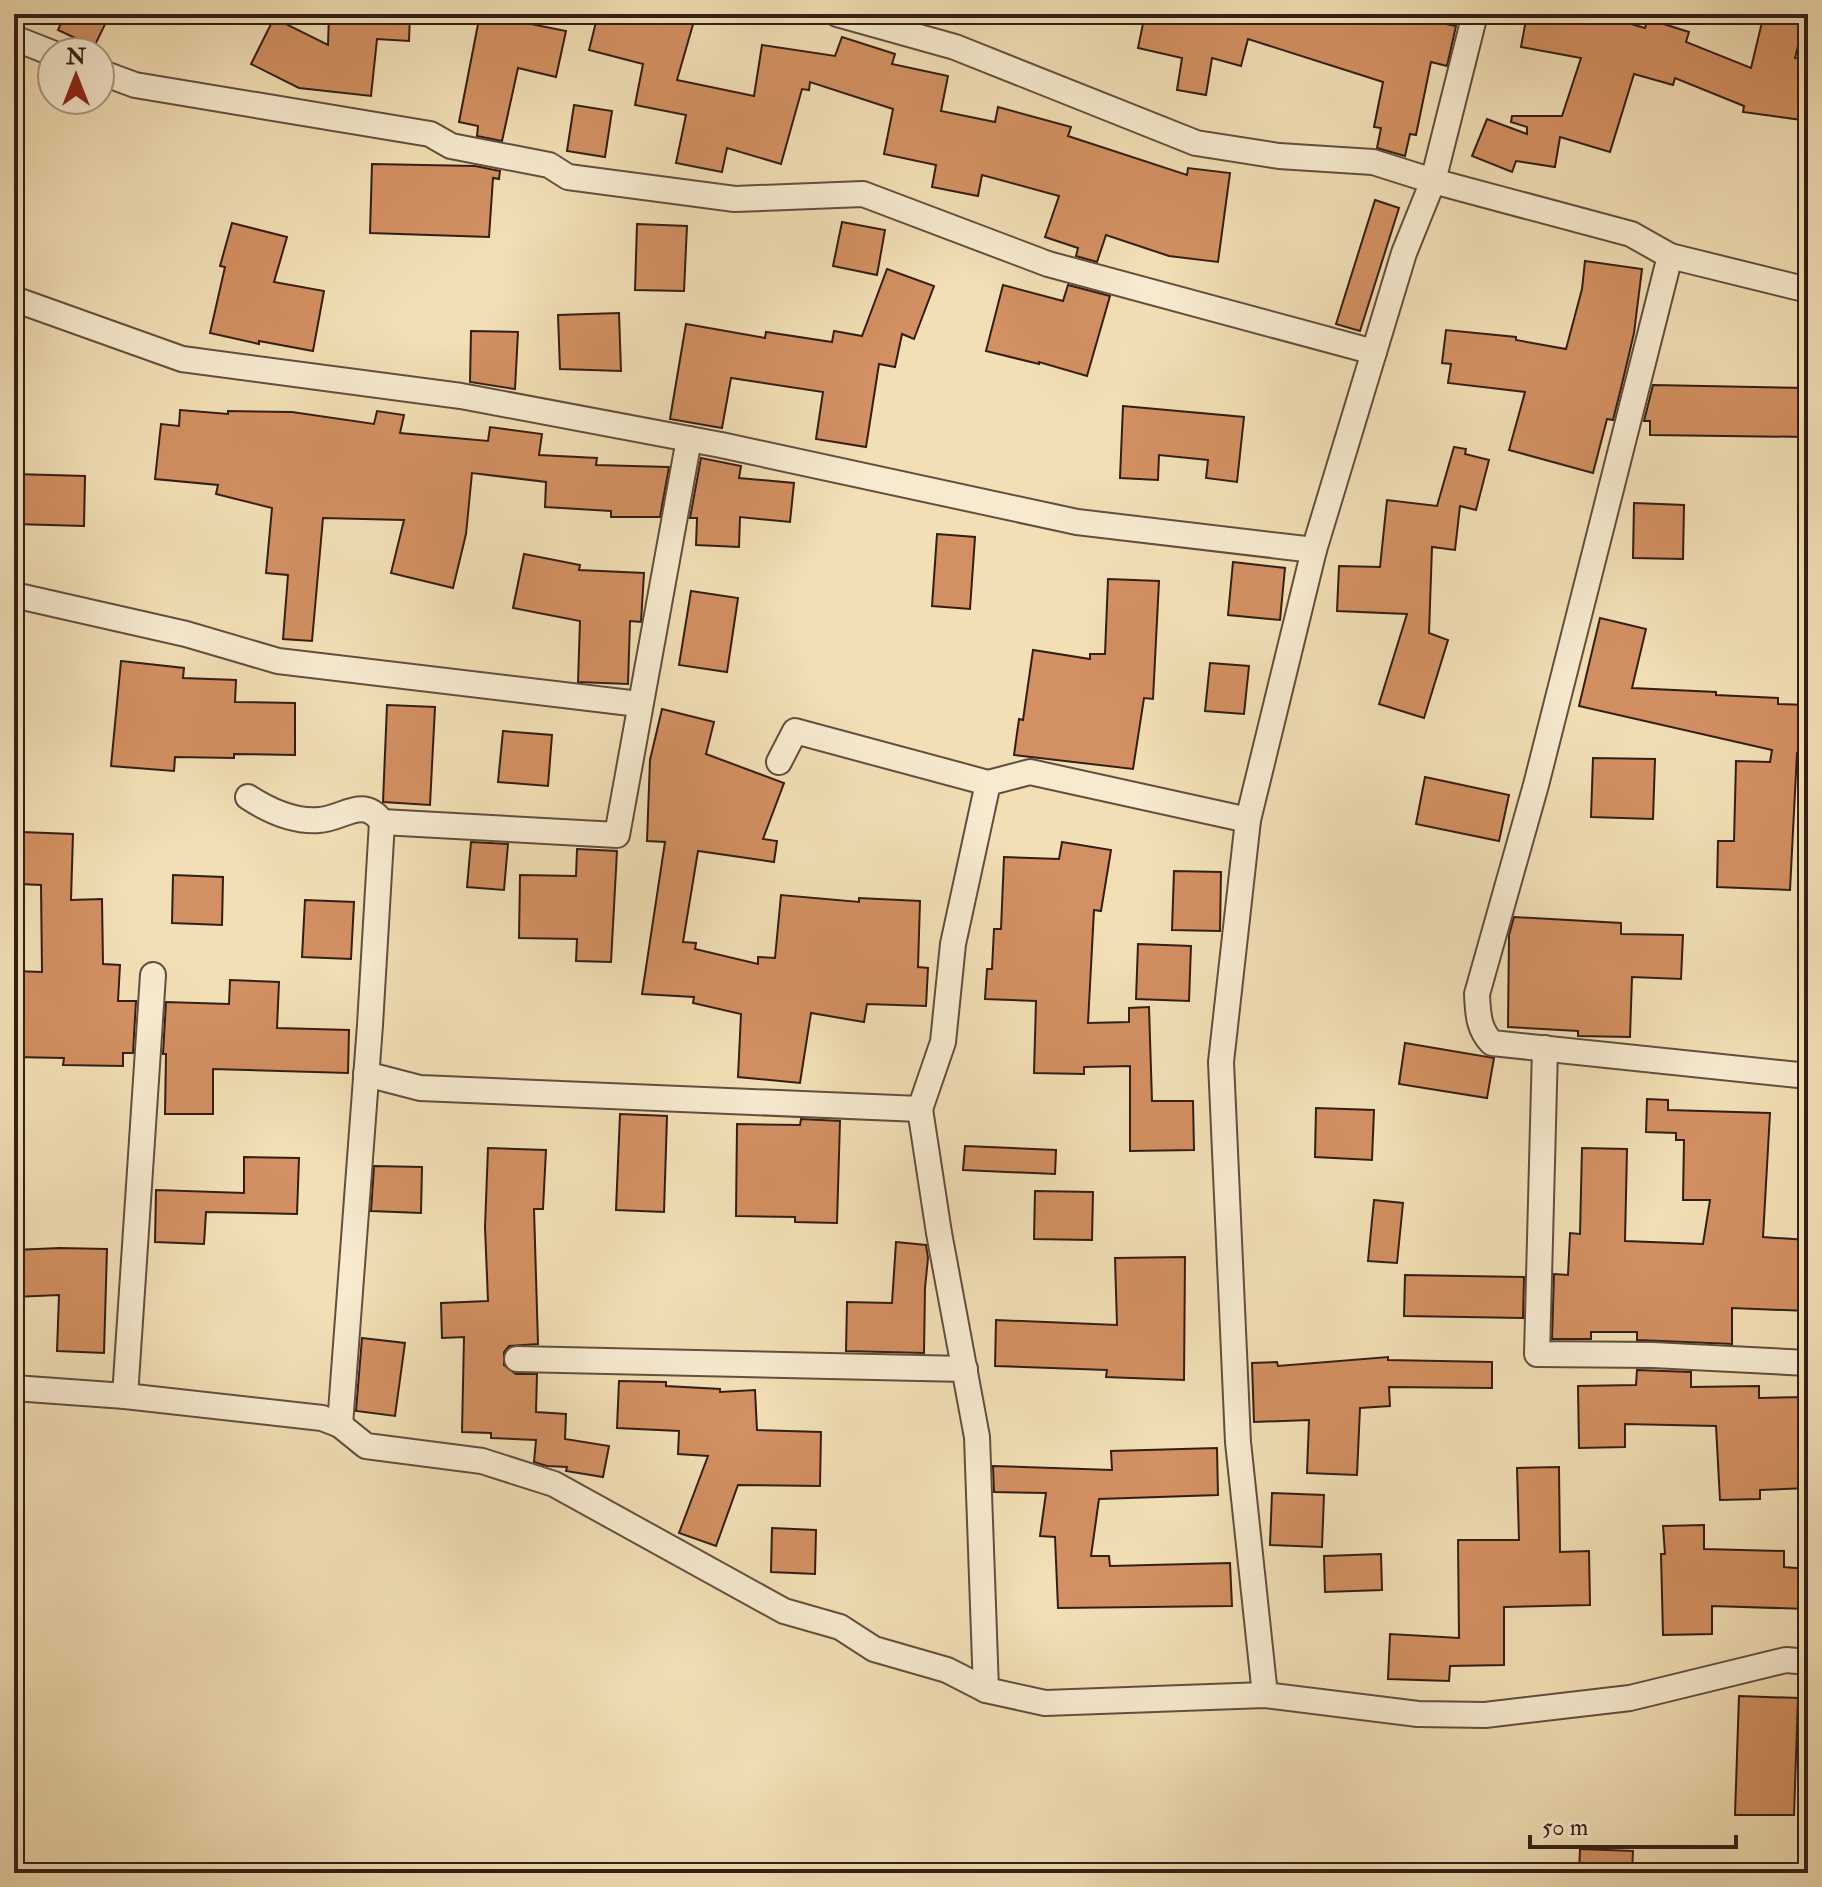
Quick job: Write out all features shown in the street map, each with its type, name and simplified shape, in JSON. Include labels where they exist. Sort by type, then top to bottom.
[{"type":"street","points":[[837,14],[955,47],[1196,143],[1279,156],[1373,162],[1631,234],[1670,256],[1808,290]]},
{"type":"street","points":[[1265,1695],[1238,1442],[1221,1062],[1248,820],[1314,550],[1404,253],[1433,181],[1475,14]]},
{"type":"street","points":[[14,38],[36,47]]},
{"type":"street","points":[[116,78],[135,85],[430,134],[451,146],[549,165],[568,177],[735,199],[863,194],[1048,264],[1374,352]]},
{"type":"street","points":[[1670,256],[1536,785],[1477,994],[1478,1020],[1484,1035],[1492,1043],[1808,1076]]},
{"type":"street","points":[[14,299],[182,359],[461,396],[689,439],[1077,522],[1314,550]]},
{"type":"street","points":[[382,822],[617,835],[689,439]]},
{"type":"street","points":[[14,595],[186,634],[278,661],[639,704]]},
{"type":"street","points":[[779,762],[795,731],[988,783],[1030,772],[1248,820]]},
{"type":"street","points":[[986,1690],[977,1437],[939,1233],[920,1109],[943,1042],[953,944],[988,783]]},
{"type":"street","points":[[248,797],[271,811],[299,818],[320,820],[362,809],[376,813],[382,822],[340,1425]]},
{"type":"street","points":[[125,1396],[153,975]]},
{"type":"street","points":[[1545,1048],[1537,1354],[1653,1355],[1808,1363]]},
{"type":"street","points":[[366,1074],[420,1088],[920,1109]]},
{"type":"street","points":[[517,1359],[965,1369]]},
{"type":"street","points":[[14,1388],[125,1396],[322,1418],[340,1425],[366,1446],[482,1461],[554,1484],[784,1611],[840,1627],[874,1649],[947,1670],[986,1690],[1045,1703],[1265,1695],[1418,1714],[1485,1715],[1630,1698],[1786,1660],[1808,1662]]},
{"type":"building","points":[[65,14],[110,14],[99,36],[71,36],[58,30]]},
{"type":"building","points":[[329,14],[410,14],[409,41],[377,39],[371,96],[299,88],[251,64],[274,18],[328,45]]},
{"type":"building","points":[[480,14],[566,31],[556,77],[518,68],[502,141],[477,136],[478,126],[459,122]]},
{"type":"building","points":[[598,14],[696,14],[677,80],[754,96],[762,45],[835,56],[842,37],[895,54],[892,64],[948,76],[941,111],[995,122],[998,107],[1071,127],[1068,136],[1187,175],[1188,168],[1230,173],[1218,262],[1169,256],[1106,235],[1097,262],[1076,256],[1078,248],[1045,237],[1059,196],[982,175],[978,196],[932,187],[936,165],[884,154],[893,109],[810,82],[809,90],[802,89],[781,164],[727,148],[722,172],[676,163],[686,115],[635,105],[643,64],[589,50]]},
{"type":"building","points":[[1145,14],[1356,14],[1390,24],[1392,14],[1395,14],[1456,26],[1447,66],[1431,62],[1416,135],[1410,134],[1405,156],[1377,148],[1381,128],[1374,127],[1383,82],[1248,39],[1241,66],[1212,58],[1206,95],[1177,90],[1182,58],[1138,48]]},
{"type":"building","points":[[1527,14],[1596,14],[1645,28],[1648,19],[1689,32],[1686,42],[1751,68],[1764,14],[1806,14],[1795,58],[1808,60],[1802,120],[1743,112],[1744,106],[1675,78],[1673,85],[1634,74],[1610,152],[1560,137],[1555,167],[1516,161],[1512,172],[1472,156],[1487,119],[1527,134],[1527,127],[1511,122],[1512,116],[1562,116],[1581,58],[1521,47]]},
{"type":"building","points":[[574,105],[612,111],[605,157],[567,151]]},
{"type":"building","points":[[372,164],[475,166],[500,171],[499,179],[493,178],[489,237],[370,233]]},
{"type":"building","points":[[1375,200],[1399,208],[1360,331],[1336,324]]},
{"type":"building","points":[[842,222],[885,230],[877,275],[833,266]]},
{"type":"building","points":[[232,223],[287,237],[274,282],[324,291],[313,351],[259,341],[259,344],[210,333],[225,267],[220,266]]},
{"type":"building","points":[[637,224],[687,226],[684,291],[635,290]]},
{"type":"building","points":[[1585,261],[1642,269],[1634,333],[1622,384],[1613,420],[1607,419],[1593,473],[1509,450],[1525,392],[1448,383],[1451,364],[1442,363],[1446,330],[1516,337],[1516,340],[1566,349],[1582,289]]},
{"type":"building","points":[[887,269],[934,286],[914,339],[902,334],[895,367],[879,364],[866,447],[816,439],[823,392],[731,378],[722,428],[670,419],[686,324],[765,338],[766,332],[832,342],[834,331],[862,336]]},
{"type":"building","points":[[1003,285],[1063,301],[1068,285],[1110,296],[1087,376],[986,351]]},
{"type":"building","points":[[619,313],[621,371],[560,369],[558,315]]},
{"type":"building","points":[[471,331],[518,332],[515,389],[470,382]]},
{"type":"building","points":[[1653,385],[1808,388],[1808,437],[1650,435],[1650,421],[1644,421]]},
{"type":"building","points":[[1123,406],[1244,417],[1237,482],[1206,478],[1208,460],[1159,455],[1158,480],[1120,478]]},
{"type":"building","points":[[180,410],[228,414],[228,411],[292,412],[374,424],[377,411],[404,415],[400,433],[488,441],[490,427],[542,434],[539,455],[597,458],[596,465],[669,467],[660,517],[611,517],[611,511],[545,507],[546,482],[472,473],[466,534],[453,588],[391,573],[404,520],[323,518],[312,641],[283,639],[288,575],[266,573],[272,508],[216,494],[218,485],[155,479],[161,424],[179,426]]},
{"type":"building","points":[[1454,447],[1466,449],[1465,454],[1489,460],[1476,510],[1460,506],[1455,550],[1432,547],[1429,633],[1448,640],[1424,718],[1379,704],[1407,614],[1337,611],[1339,566],[1380,567],[1387,500],[1437,506]]},
{"type":"building","points":[[701,458],[741,466],[739,478],[794,483],[790,522],[740,517],[739,547],[696,545],[697,518],[690,518]]},
{"type":"building","points":[[14,474],[85,476],[84,526],[14,524]]},
{"type":"building","points":[[1634,503],[1684,505],[1683,559],[1633,558]]},
{"type":"building","points":[[937,534],[975,537],[970,609],[932,606]]},
{"type":"building","points":[[524,554],[580,565],[579,570],[644,573],[641,622],[630,621],[628,684],[578,682],[580,621],[513,608]]},
{"type":"building","points":[[1233,562],[1285,568],[1280,620],[1228,615]]},
{"type":"building","points":[[1108,579],[1159,581],[1153,699],[1144,698],[1133,769],[1014,755],[1019,719],[1023,720],[1033,650],[1090,659],[1090,654],[1105,654]]},
{"type":"building","points":[[691,591],[738,598],[727,672],[679,665]]},
{"type":"building","points":[[1600,618],[1646,629],[1632,688],[1716,692],[1716,695],[1778,698],[1778,704],[1808,705],[1808,753],[1797,753],[1790,890],[1717,887],[1718,841],[1734,841],[1736,761],[1770,762],[1772,750],[1579,706]]},
{"type":"building","points":[[121,661],[184,668],[183,678],[236,680],[235,702],[295,703],[295,755],[175,757],[174,771],[111,766]]},
{"type":"building","points":[[1210,663],[1249,666],[1244,714],[1205,711]]},
{"type":"building","points":[[387,705],[435,707],[430,805],[383,802]]},
{"type":"building","points":[[662,709],[714,722],[706,754],[784,783],[763,839],[777,841],[774,862],[698,851],[683,942],[696,943],[695,949],[758,964],[758,957],[775,958],[781,895],[859,902],[859,898],[920,901],[918,967],[928,968],[926,1006],[867,1004],[864,1022],[811,1013],[800,1083],[738,1077],[741,1014],[693,1003],[694,997],[642,994],[665,842],[647,841],[650,760]]},
{"type":"building","points":[[503,731],[552,735],[548,786],[498,782]]},
{"type":"building","points":[[1593,758],[1655,759],[1653,819],[1591,817]]},
{"type":"building","points":[[1425,777],[1509,795],[1499,841],[1416,824]]},
{"type":"building","points":[[21,832],[73,834],[71,900],[102,899],[103,964],[120,965],[118,1001],[136,1001],[133,1053],[123,1053],[123,1066],[63,1065],[64,1058],[14,1057],[14,971],[42,972],[41,885],[19,884]]},
{"type":"building","points":[[471,842],[508,844],[504,890],[467,887]]},
{"type":"building","points":[[1062,842],[1111,850],[1101,911],[1094,910],[1088,1023],[1129,1022],[1129,1008],[1149,1007],[1152,1101],[1193,1101],[1194,1150],[1130,1151],[1130,1066],[1084,1067],[1084,1074],[1034,1073],[1036,1001],[985,999],[987,969],[992,969],[994,929],[1001,929],[1004,857],[1059,859]]},
{"type":"building","points":[[577,849],[617,851],[611,962],[576,961],[577,939],[519,938],[520,875],[576,876]]},
{"type":"building","points":[[1174,871],[1221,872],[1220,931],[1172,930]]},
{"type":"building","points":[[173,875],[223,877],[222,925],[172,923]]},
{"type":"building","points":[[305,900],[354,902],[351,959],[302,957]]},
{"type":"building","points":[[1514,917],[1621,923],[1621,934],[1683,935],[1681,979],[1632,977],[1630,1037],[1578,1036],[1578,1031],[1508,1027],[1509,935]]},
{"type":"building","points":[[1138,944],[1191,946],[1189,1001],[1136,999]]},
{"type":"building","points":[[230,980],[279,982],[277,1028],[349,1030],[348,1073],[213,1069],[213,1114],[165,1114],[166,1054],[163,1054],[166,1002],[229,1004]]},
{"type":"building","points":[[1405,1043],[1494,1058],[1487,1098],[1399,1084]]},
{"type":"building","points":[[1647,1099],[1668,1100],[1668,1110],[1770,1113],[1763,1237],[1808,1240],[1808,1311],[1732,1308],[1732,1344],[1637,1340],[1637,1332],[1591,1332],[1591,1339],[1552,1339],[1554,1274],[1568,1275],[1570,1233],[1580,1234],[1582,1148],[1627,1149],[1625,1241],[1703,1244],[1710,1200],[1683,1200],[1684,1140],[1676,1140],[1676,1133],[1646,1132]]},
{"type":"building","points":[[1316,1108],[1374,1110],[1372,1160],[1315,1157]]},
{"type":"building","points":[[620,1114],[667,1116],[664,1212],[616,1210]]},
{"type":"building","points":[[801,1119],[840,1121],[837,1223],[795,1222],[795,1217],[736,1216],[737,1124],[800,1125]]},
{"type":"building","points":[[965,1146],[1056,1150],[1055,1174],[963,1170]]},
{"type":"building","points":[[488,1148],[546,1150],[543,1209],[534,1209],[538,1344],[509,1346],[504,1352],[504,1365],[516,1374],[537,1374],[536,1412],[566,1414],[565,1439],[609,1446],[603,1477],[534,1462],[536,1440],[491,1438],[491,1433],[462,1432],[464,1337],[442,1338],[441,1303],[488,1301],[485,1227]]},
{"type":"building","points":[[244,1157],[299,1158],[297,1214],[206,1212],[204,1244],[155,1242],[156,1190],[244,1193]]},
{"type":"building","points":[[374,1166],[422,1167],[421,1213],[371,1211]]},
{"type":"building","points":[[1035,1191],[1093,1192],[1092,1240],[1034,1239]]},
{"type":"building","points":[[1374,1200],[1403,1203],[1397,1263],[1368,1261]]},
{"type":"building","points":[[896,1242],[926,1245],[924,1353],[846,1351],[847,1302],[892,1303]]},
{"type":"building","points":[[107,1249],[104,1353],[57,1351],[59,1295],[14,1297],[14,1250]]},
{"type":"building","points":[[1185,1257],[1184,1380],[1106,1377],[1107,1370],[995,1366],[996,1320],[1117,1325],[1115,1258]]},
{"type":"building","points":[[1405,1275],[1524,1277],[1523,1318],[1404,1316]]},
{"type":"building","points":[[362,1338],[405,1343],[395,1416],[356,1411]]},
{"type":"building","points":[[1388,1357],[1388,1360],[1492,1362],[1492,1388],[1389,1387],[1390,1406],[1360,1408],[1357,1475],[1307,1473],[1309,1420],[1254,1422],[1252,1363],[1277,1362],[1278,1366]]},
{"type":"building","points":[[1637,1370],[1691,1372],[1691,1387],[1759,1386],[1759,1398],[1808,1397],[1808,1488],[1760,1490],[1760,1499],[1720,1500],[1716,1426],[1625,1424],[1625,1447],[1579,1448],[1578,1386],[1636,1385]]},
{"type":"building","points":[[619,1381],[666,1382],[666,1386],[720,1389],[720,1392],[755,1390],[757,1430],[821,1432],[820,1486],[738,1485],[716,1546],[679,1533],[708,1456],[678,1454],[679,1431],[617,1428]]},
{"type":"building","points":[[1217,1448],[1218,1495],[1099,1499],[1091,1556],[1109,1556],[1110,1566],[1230,1563],[1232,1606],[1058,1608],[1055,1537],[1040,1536],[1046,1493],[994,1492],[993,1466],[1112,1470],[1111,1451]]},
{"type":"building","points":[[1559,1467],[1560,1552],[1589,1551],[1590,1605],[1504,1607],[1504,1665],[1450,1666],[1449,1681],[1388,1679],[1390,1634],[1459,1638],[1458,1540],[1519,1540],[1517,1468]]},
{"type":"building","points":[[1272,1493],[1324,1495],[1322,1547],[1270,1545]]},
{"type":"building","points":[[1704,1525],[1704,1549],[1784,1551],[1784,1567],[1808,1569],[1808,1609],[1712,1606],[1712,1634],[1663,1635],[1663,1526]]},
{"type":"building","points":[[772,1528],[816,1530],[815,1574],[771,1572]]},
{"type":"building","points":[[1381,1554],[1382,1590],[1325,1592],[1324,1556]]},
{"type":"building","points":[[1739,1696],[1798,1698],[1794,1815],[1735,1815]]},
{"type":"building","points":[[1580,1849],[1633,1851],[1632,1873],[1579,1873]]}]
